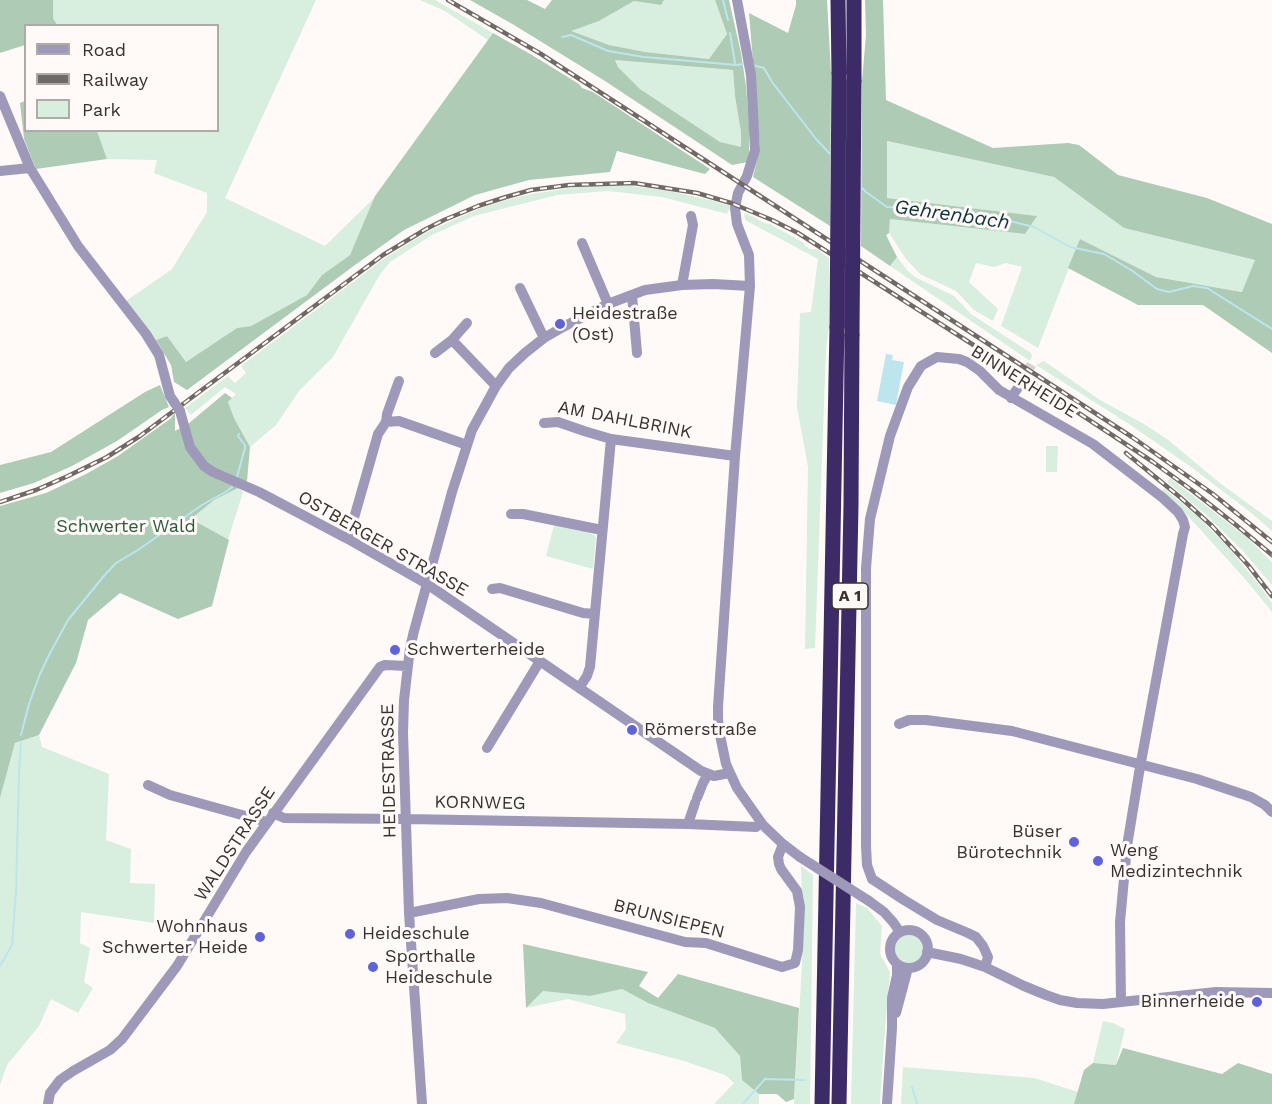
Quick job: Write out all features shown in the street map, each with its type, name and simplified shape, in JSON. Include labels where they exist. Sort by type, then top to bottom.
[{"type":"highway","name":"A 1","points":[[822,1104],[837,327],[838,0]]},
{"type":"highway","name":"A 1","points":[[839,1104],[851,517],[854,0]]},
{"type":"street","points":[[736,0],[751,75],[755,150],[747,176],[738,193],[735,208],[737,224],[749,255],[750,286],[735,456],[718,707],[720,735],[729,773],[744,800],[763,825],[800,857],[884,912],[900,932]]},
{"type":"street","name":"OSTBERGER STRASSE","points":[[0,96],[30,168],[78,246],[159,354],[170,396],[177,406],[190,447],[204,466],[348,539],[427,584],[708,774]]},
{"type":"street","points":[[0,171],[30,168]]},
{"type":"street","points":[[682,285],[693,225],[691,216]]},
{"type":"street","points":[[582,243],[608,304]]},
{"type":"street","name":"HEIDESTRASSE","points":[[422,1104],[410,913],[403,733],[408,666],[414,630],[452,492],[472,430],[496,386],[509,368],[525,353],[544,338],[608,304],[645,290],[682,285],[750,286]]},
{"type":"street","points":[[519,288],[544,338]]},
{"type":"street","points":[[632,295],[637,353]]},
{"type":"street","points":[[435,353],[452,340],[467,323]]},
{"type":"street","points":[[452,340],[496,386]]},
{"type":"street","name":"BINNERHEIDE","points":[[985,967],[988,957],[976,937],[937,920],[872,879],[867,865],[866,568],[870,519],[890,436],[908,387],[921,366],[937,357],[967,362],[1011,398],[1093,444],[1163,498],[1178,512],[1185,527],[1127,846],[1120,922],[1121,1002]]},
{"type":"street","points":[[348,539],[378,434],[386,422],[399,381]]},
{"type":"street","points":[[1011,398],[1019,386]]},
{"type":"street","points":[[386,422],[399,421],[467,445]]},
{"type":"street","name":"AM DAHLBRINK","points":[[544,423],[558,422],[611,439],[735,456]]},
{"type":"street","points":[[579,688],[590,667],[611,439]]},
{"type":"street","points":[[511,514],[523,514],[602,530]]},
{"type":"street","points":[[492,589],[500,588],[583,613],[595,614]]},
{"type":"street","points":[[487,748],[540,661]]},
{"type":"street","name":"WALDSTRASSE","points":[[48,1104],[50,1093],[60,1080],[110,1050],[122,1039],[177,966],[246,852],[380,667],[385,665],[408,666]]},
{"type":"street","points":[[899,724],[909,720],[926,720],[998,728],[1140,769],[1197,780],[1251,797],[1272,812]]},
{"type":"street","points":[[688,824],[708,774],[721,776],[729,773]]},
{"type":"street","name":"KORNWEG","points":[[148,784],[170,795],[270,818],[756,827]]},
{"type":"street","name":"BRUNSIEPEN","points":[[410,913],[489,898],[507,898],[541,903],[685,942],[706,943],[783,967],[795,963],[798,950],[800,908],[797,891],[779,864],[778,857],[783,844]]},
{"type":"street","points":[[914,931],[924,939],[927,951],[926,957],[919,965],[903,966],[893,959],[890,947],[895,936],[900,932],[914,931]]},
{"type":"street","points":[[927,951],[985,967],[1060,1000],[1088,1004],[1216,992],[1272,993]]},
{"type":"street","points":[[886,1104],[892,998],[897,975],[903,966]]},
{"type":"green space","points":[[0,0],[53,0],[53,18],[56,24],[24,24],[24,45],[0,53]]},
{"type":"green space","points":[[53,0],[316,0],[225,198],[325,246],[375,197],[350,255],[322,275],[307,295],[251,326],[237,328],[186,362],[167,336],[156,340],[126,301],[172,269],[207,212],[207,193],[154,173],[157,160],[107,159],[97,132],[219,132],[219,24],[56,24],[53,18]]},
{"type":"green space","points":[[420,0],[435,0],[493,33],[488,40],[445,11]]},
{"type":"green space","points":[[470,0],[527,0],[545,9],[552,0],[664,0],[661,5],[634,1],[599,21],[571,31],[609,45],[645,52],[709,59],[727,34],[715,0],[729,0],[746,86],[749,123],[748,162],[732,165],[605,81]],"holes":[[[615,60],[733,70],[741,147],[720,142],[640,89],[618,67]]]},
{"type":"green space","points":[[664,0],[715,0],[727,34],[709,59],[645,52],[609,45],[570,31],[599,21],[634,1],[661,5]]},
{"type":"green space","points":[[796,0],[827,0],[831,73],[830,226],[753,177],[760,147],[749,13],[788,33]]},
{"type":"green space","points":[[865,0],[883,0],[886,100],[993,148],[1068,143],[1079,145],[1118,175],[1207,198],[1272,224],[1272,353],[1203,305],[1138,305],[1068,268],[1080,239],[1156,277],[1242,292],[1255,260],[1124,228],[1054,177],[887,141],[887,198],[1037,216],[1025,234],[890,219],[889,233],[886,235],[897,257],[890,266],[861,246]]},
{"type":"green space","points":[[493,33],[579,84],[582,88],[593,92],[710,169],[705,174],[617,151],[610,172],[529,180],[475,195],[404,230],[187,390],[174,382],[171,365],[156,340],[167,336],[186,362],[237,328],[251,326],[307,295],[322,275],[350,255],[375,196]]},
{"type":"green space","points":[[615,60],[733,70],[741,148],[720,142],[640,89],[618,67]]},
{"type":"green space","points":[[24,101],[24,132],[97,132],[107,159],[36,169],[24,139],[20,103]]},
{"type":"green space","points":[[887,141],[1054,177],[1124,228],[1255,260],[1243,292],[1156,277],[1080,239],[1038,348],[1001,326],[1022,267],[1006,263],[994,267],[976,263],[969,282],[998,309],[993,321],[974,310],[956,291],[920,274],[906,259],[889,233],[890,219],[1025,234],[1036,216],[887,198]]},
{"type":"green space","points":[[602,185],[664,190],[731,206],[727,214],[662,197],[608,191],[557,195],[474,216],[432,235],[390,262],[379,276],[333,357],[299,391],[276,425],[250,447],[228,402],[236,394],[225,387],[191,415],[185,408],[228,376],[235,383],[246,373],[241,366],[385,258],[427,232],[476,210],[506,200],[569,188]]},
{"type":"green space","points":[[744,213],[770,224],[829,258],[829,327],[826,349],[815,648],[805,649],[808,467],[797,407],[800,313],[811,312],[818,259],[745,220]]},
{"type":"green space","points":[[897,257],[915,277],[954,296],[971,314],[1031,353],[1030,361],[890,266]]},
{"type":"green space","points":[[1044,361],[1100,400],[1167,439],[1221,484],[1272,521],[1272,531],[1191,467],[1132,426],[1036,365]]},
{"type":"green space","name":"Schwerter Wald","points":[[160,385],[169,407],[117,441],[72,466],[34,483],[0,493],[0,465],[51,452],[145,392]]},
{"type":"green space","name":"Schwerter Wald","points":[[225,393],[232,398],[228,402],[250,447],[247,481],[214,500],[191,519],[229,540],[212,606],[178,619],[120,593],[88,620],[76,663],[39,735],[15,743],[0,798],[0,506],[46,493],[86,474],[118,456],[175,413],[175,431],[188,424]]},
{"type":"green space","points":[[1046,446],[1058,446],[1057,472],[1046,472]]},
{"type":"green space","points":[[1170,478],[1245,536],[1272,562],[1272,585],[1242,550],[1204,513],[1167,482]]},
{"type":"green space","points":[[238,488],[243,492],[228,540],[191,519],[214,500]]},
{"type":"green space","points":[[1164,488],[1228,547],[1272,603],[1272,612],[1187,515],[1160,494]]},
{"type":"green space","points":[[554,525],[594,535],[596,538],[593,569],[546,556]]},
{"type":"green space","points":[[39,735],[42,747],[109,774],[106,840],[131,849],[130,883],[155,884],[154,923],[81,912],[80,943],[90,948],[84,982],[93,988],[78,1013],[51,999],[39,1026],[7,1065],[0,1085],[0,798],[15,743]]},
{"type":"green space","points":[[801,866],[813,875],[810,1104],[794,1104],[802,964]]},
{"type":"green space","points":[[856,903],[867,908],[882,926],[880,954],[890,972],[880,1104],[851,1104]]},
{"type":"green space","points":[[909,935],[915,936],[923,944],[923,956],[915,964],[909,965],[903,964],[895,956],[894,950],[895,944],[903,936]]},
{"type":"green space","points":[[523,944],[648,972],[639,986],[658,998],[678,974],[799,1008],[794,1099],[786,1102],[777,1094],[759,1094],[742,1080],[740,1056],[715,1028],[648,1003],[622,989],[590,996],[543,991],[526,1008]]},
{"type":"green space","points":[[622,989],[648,1003],[715,1028],[740,1056],[742,1080],[759,1094],[759,1104],[714,1104],[734,1083],[725,1075],[684,1061],[616,1043],[626,1029],[625,1014],[568,999],[526,1008],[543,991],[590,996]]},
{"type":"green space","points":[[1103,1021],[1125,1029],[1116,1065],[1093,1063]]},
{"type":"green space","points":[[1123,1048],[1222,1074],[1238,1063],[1272,1074],[1272,1104],[1074,1104],[1084,1070],[1093,1063],[1116,1065]]},
{"type":"green space","points":[[903,1067],[1034,1078],[1078,1092],[1074,1104],[901,1104]]},
{"type":"water","points":[[886,354],[893,355],[892,360],[904,362],[896,405],[877,401]]},
{"type":"waterway","points":[[723,0],[728,20]]},
{"type":"waterway","points":[[730,33],[735,63]]},
{"type":"waterway","name":"Gehrenbach","points":[[562,37],[571,35],[608,51],[644,57],[744,64]]},
{"type":"waterway","name":"Gehrenbach","points":[[752,65],[764,68],[772,82],[816,139],[832,156]]},
{"type":"waterway","name":"Gehrenbach","points":[[860,186],[887,207],[944,210],[1002,219],[1034,227],[1070,247],[1104,254],[1157,289],[1169,292],[1193,286],[1207,288],[1272,329]]},
{"type":"waterway","points":[[237,477],[245,448],[239,434]]},
{"type":"waterway","name":"Gehrenbach","points":[[21,735],[29,704],[49,655],[68,620],[103,577],[116,563],[232,487]]},
{"type":"waterway","name":"Gehrenbach","points":[[0,966],[12,945],[21,743]]},
{"type":"waterway","points":[[743,1104],[765,1079],[805,1080]]},
{"type":"waterway","points":[[912,1087],[917,1104]]},
{"type":"tunnel","points":[[1019,386],[1033,362]]},
{"type":"railway","points":[[448,0],[541,54],[1132,437],[1213,494],[1272,542]]},
{"type":"railway","points":[[0,502],[68,476],[107,457],[140,436],[383,255],[426,229],[478,206],[531,190],[569,185],[634,183],[697,193],[731,203],[798,233],[1153,462],[1272,555]]},
{"type":"railway","points":[[1126,453],[1212,526],[1248,565],[1272,596]]},
{"type":"place","name":"Heidestraße (Ost)","points":[[560,324]]},
{"type":"place","name":"Schwerterheide","points":[[395,650]]},
{"type":"place","name":"Römerstraße","points":[[632,730]]},
{"type":"place","name":"Büser Bürotechnik","points":[[1074,842]]},
{"type":"place","name":"Weng Medizintechnik","points":[[1098,861]]},
{"type":"place","name":"Heideschule","points":[[350,934]]},
{"type":"place","name":"Wohnhaus Schwerter Heide","points":[[260,937]]},
{"type":"place","name":"Sporthalle Heideschule","points":[[373,967]]},
{"type":"place","name":"Binnerheide","points":[[1257,1002]]}]
